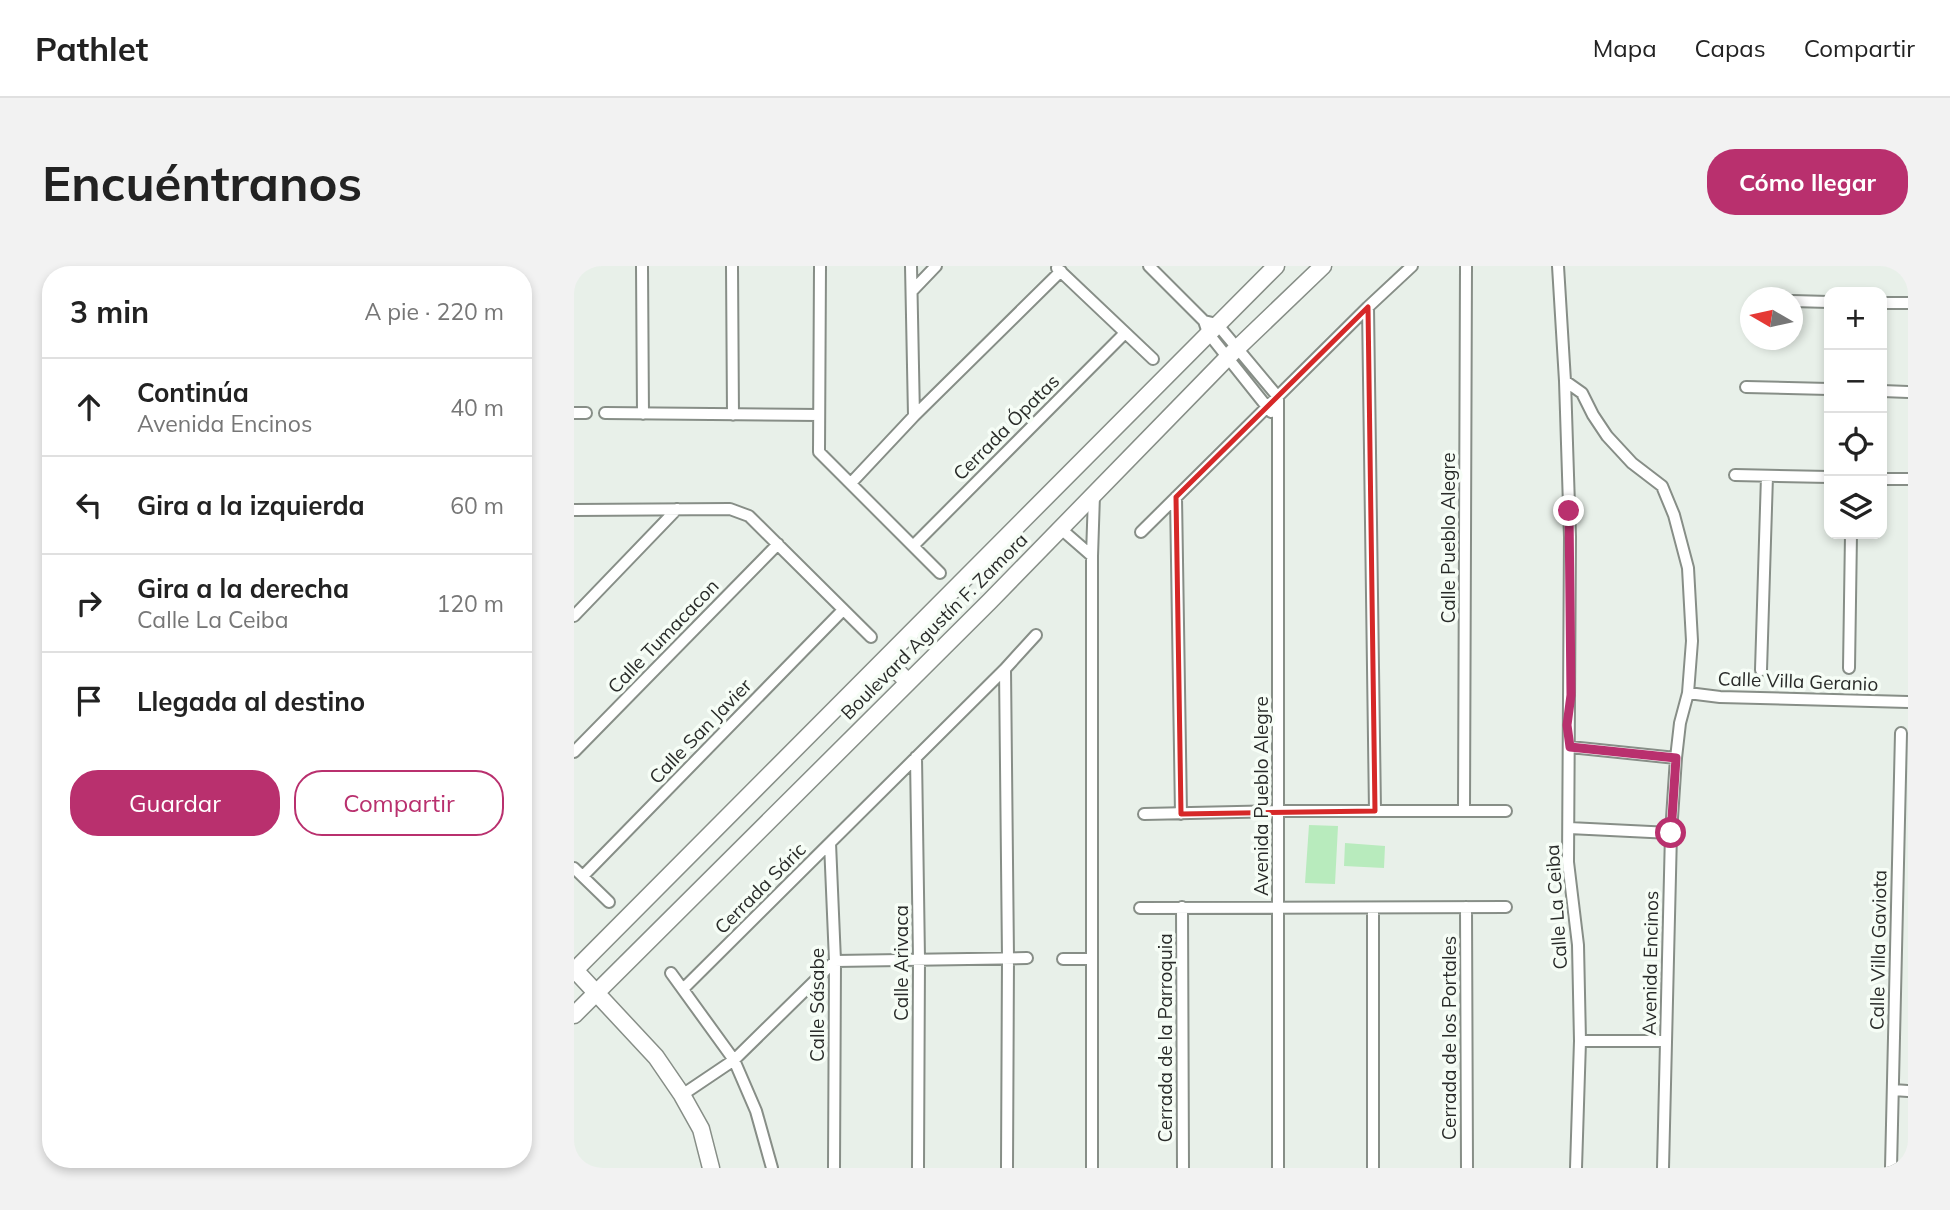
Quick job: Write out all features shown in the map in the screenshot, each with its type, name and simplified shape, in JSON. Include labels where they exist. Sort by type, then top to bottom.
[{"type":"street","points":[[642,266],[643,414]]},
{"type":"street","points":[[732,266],[733,415]]},
{"type":"street","points":[[820,266],[818,452],[940,573]]},
{"type":"street","points":[[912,266],[914,416]]},
{"type":"street","points":[[913,290],[936,266]]},
{"type":"street","points":[[1149,266],[1279,397]]},
{"type":"street","name":"Boulevard Agustín F. Zamora","points":[[574,970],[885,659],[1210,326],[1276,266]]},
{"type":"street","name":"Boulevard Agustín F. Zamora","points":[[574,1015],[1061,529],[1233,353],[1323,266]]},
{"type":"street","points":[[1141,532],[1412,266]]},
{"type":"street","name":"Calle Pueblo Alegre","points":[[1465,810],[1466,266]]},
{"type":"street","name":"Calle La Ceiba","points":[[1558,266],[1570,537],[1571,695],[1567,725],[1570,747],[1567,862],[1578,945],[1580,1041],[1576,1168]]},
{"type":"street","points":[[852,485],[914,416],[1058,268],[1153,359]]},
{"type":"street","points":[[1803,301],[1824,302]]},
{"type":"street","points":[[1887,303],[1908,303]]},
{"type":"street","points":[[1368,307],[1375,811]]},
{"type":"street","name":"Cerrada Ópatas","points":[[913,546],[1124,334]]},
{"type":"street","points":[[1233,353],[1278,424]]},
{"type":"street","name":"Avenida Encinos","points":[[1565,381],[1582,393],[1607,436],[1632,463],[1662,486],[1688,568],[1692,619],[1688,693],[1680,723],[1671,833],[1663,1168]]},
{"type":"street","points":[[1746,387],[1824,389]]},
{"type":"street","points":[[1887,391],[1908,392]]},
{"type":"street","name":"Avenida Pueblo Alegre","points":[[1278,1168],[1279,397]]},
{"type":"street","points":[[574,413],[586,413]]},
{"type":"street","points":[[605,413],[819,415]]},
{"type":"street","points":[[1735,475],[1824,477]]},
{"type":"street","points":[[1761,670],[1767,476]]},
{"type":"street","points":[[1887,479],[1908,480]]},
{"type":"street","points":[[1092,1168],[1094,495]]},
{"type":"street","points":[[1176,497],[1181,814]]},
{"type":"street","points":[[574,616],[677,509]]},
{"type":"street","points":[[574,510],[739,511],[749,516],[871,637]]},
{"type":"street","points":[[1061,529],[1092,556]]},
{"type":"street","points":[[1849,668],[1851,539]]},
{"type":"street","name":"Calle Tumacacon","points":[[574,752],[778,544]]},
{"type":"street","name":"Calle San Javier","points":[[583,876],[842,610]]},
{"type":"street","name":"Cerrada Sáric","points":[[683,989],[1036,635]]},
{"type":"street","points":[[885,659],[908,682]]},
{"type":"street","points":[[1005,669],[1007,1168]]},
{"type":"street","name":"Calle Villa Geranio","points":[[1688,693],[1720,697],[1908,702]]},
{"type":"street","name":"Calle Villa Gaviota","points":[[1891,1168],[1904,763],[1901,733]]},
{"type":"street","points":[[1570,747],[1676,758]]},
{"type":"street","name":"Calle Arivaca","points":[[916,757],[918,1168]]},
{"type":"street","points":[[1144,814],[1506,811]]},
{"type":"street","points":[[1569,828],[1671,833]]},
{"type":"street","name":"Calle Sásabe","points":[[830,843],[835,961],[834,1168]]},
{"type":"street","points":[[574,868],[609,902]]},
{"type":"street","name":"Cerrada de la Parroquia","points":[[1182,907],[1183,1168]]},
{"type":"street","name":"Cerrada de los Portales","points":[[1466,907],[1467,1168]]},
{"type":"street","name":"Cerrada de los Portales","points":[[1140,908],[1506,907]]},
{"type":"street","points":[[1373,908],[1373,1168]]},
{"type":"street","points":[[682,1095],[734,1060],[835,961],[1027,958]]},
{"type":"street","points":[[1063,959],[1091,958]]},
{"type":"street","points":[[574,970],[656,1057],[701,1129],[711,1168]]},
{"type":"street","points":[[671,973],[734,1060],[756,1111],[772,1168]]},
{"type":"street","points":[[1580,1041],[1666,1041]]},
{"type":"street","points":[[1893,1090],[1908,1091]]},
{"type":"highlighted area","points":[[1368,307],[1375,811],[1181,814],[1176,497]]},
{"type":"green space","points":[[1309,825],[1338,826],[1335,884],[1305,883]]},
{"type":"green space","points":[[1345,843],[1385,846],[1384,868],[1344,866]]},
{"type":"route","points":[[1569,511],[1571,695],[1567,725],[1570,747],[1676,758],[1671,833]]}]
